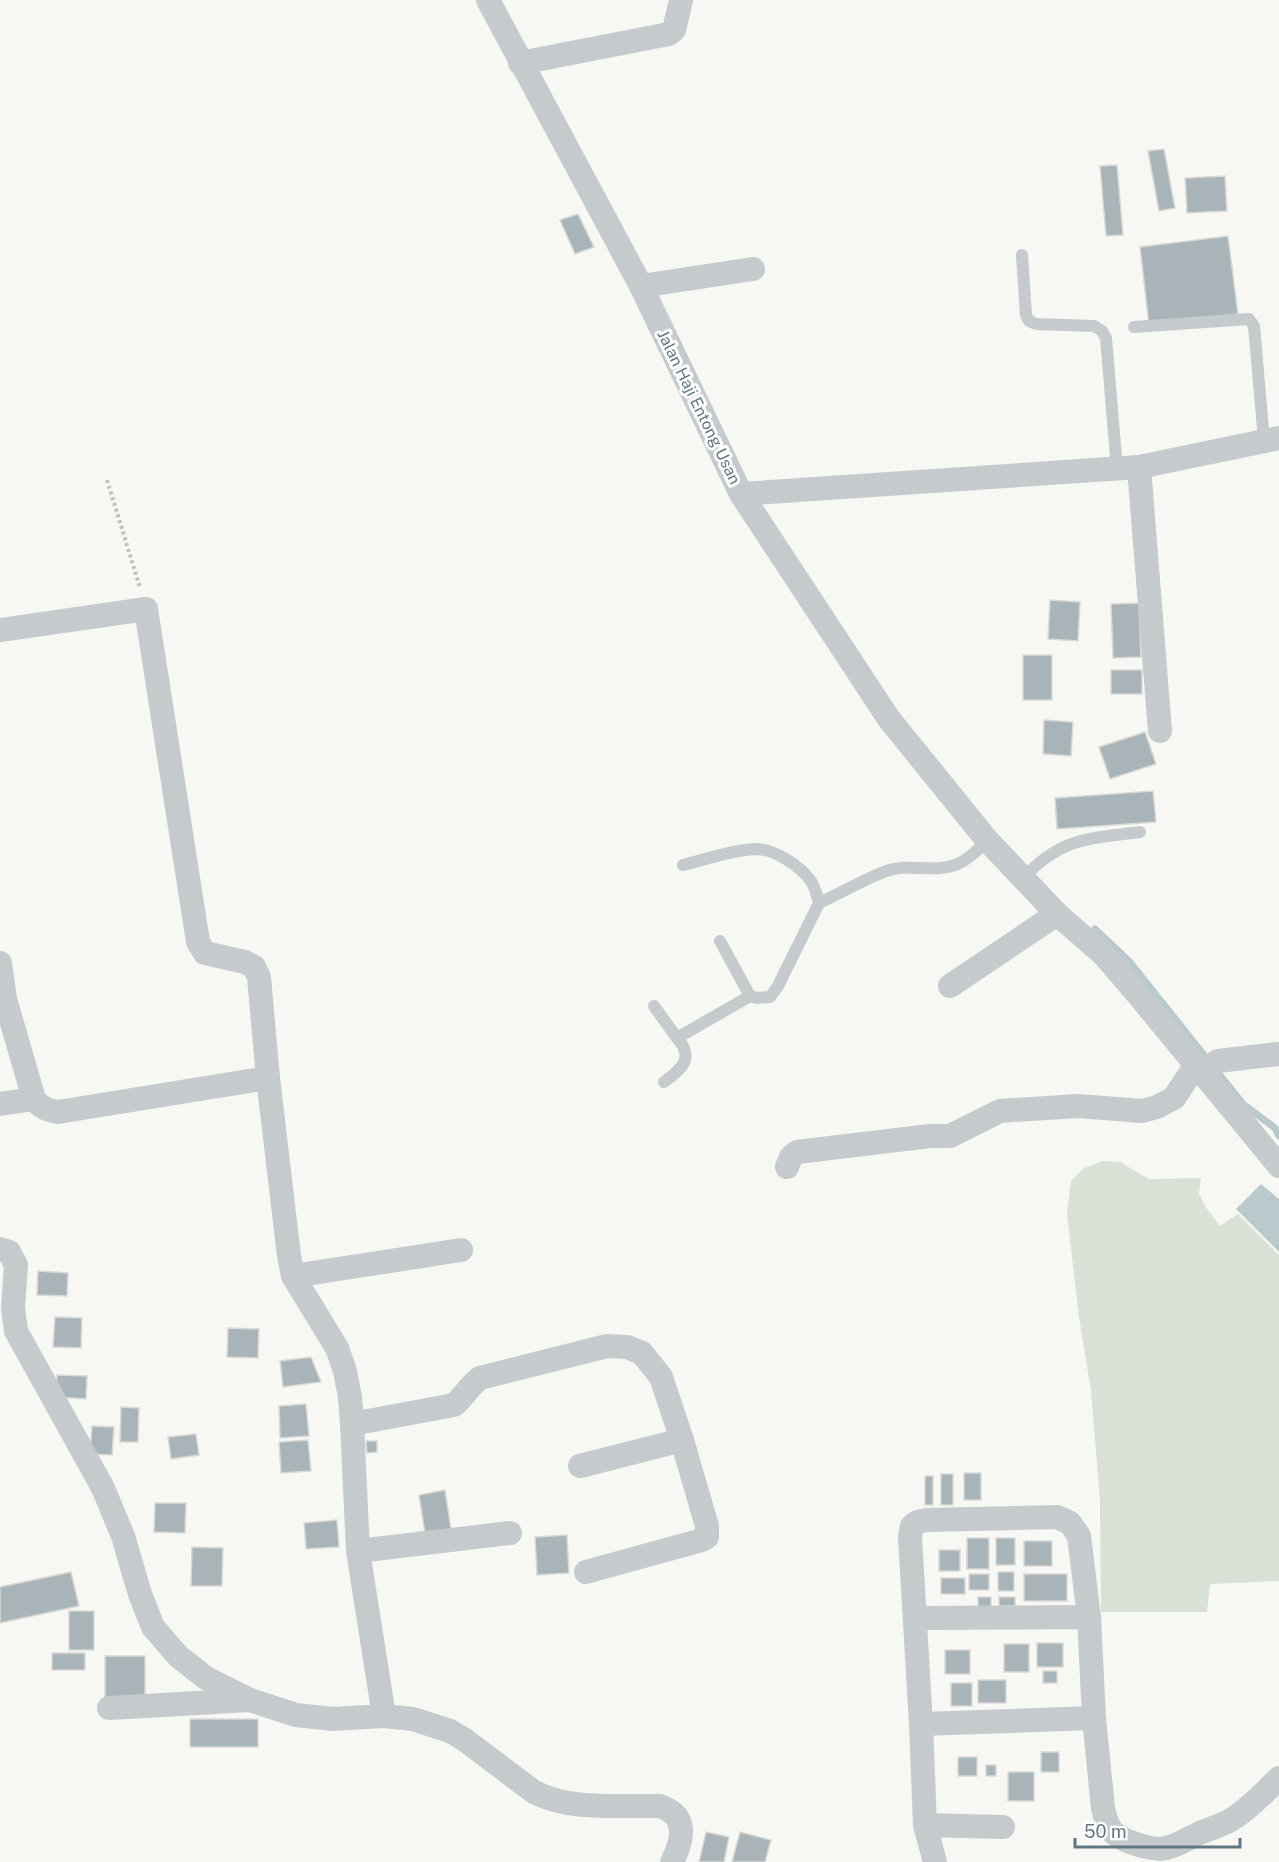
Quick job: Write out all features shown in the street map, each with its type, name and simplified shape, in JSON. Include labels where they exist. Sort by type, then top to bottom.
[{"type":"street","name":"Jalan Haji Entong Usan","points":[[488,0],[641,286],[741,494],[1128,468],[1272,439]]},
{"type":"street","points":[[520,63],[669,34],[675,30],[681,0]]},
{"type":"street","points":[[641,286],[753,269]]},
{"type":"street","points":[[1128,468],[1160,731]]},
{"type":"street","points":[[741,494],[889,719],[987,840],[1057,914],[1104,955],[1206,1067],[1279,1166]]},
{"type":"street","points":[[0,630],[146,609],[198,942],[205,953],[245,962],[254,967],[258,977],[268,1078],[293,1276],[336,1348],[346,1380],[352,1424],[358,1551],[384,1716]]},
{"type":"street","points":[[950,986],[1057,914]]},
{"type":"street","points":[[0,963],[5,999],[34,1099],[48,1110],[58,1112],[268,1078]]},
{"type":"street","points":[[787,1167],[791,1157],[797,1152],[930,1136],[950,1136],[1000,1111],[1078,1106],[1143,1112],[1174,1098],[1206,1067],[1278,1054]]},
{"type":"street","points":[[0,1104],[34,1099]]},
{"type":"street","points":[[0,1249],[9,1252],[16,1265],[13,1308],[16,1331],[103,1488],[123,1536],[140,1594],[153,1627],[178,1656],[206,1678],[250,1700],[296,1714],[333,1719],[384,1716],[413,1719],[450,1731],[534,1792],[546,1798],[573,1804],[660,1806],[668,1809],[676,1815],[681,1833],[672,1862]]},
{"type":"street","points":[[293,1276],[461,1250]]},
{"type":"street","points":[[352,1424],[454,1405],[462,1398],[471,1384],[480,1378],[607,1346],[627,1347],[642,1353],[661,1377],[707,1526],[707,1537],[586,1572]]},
{"type":"street","points":[[580,1466],[682,1440]]},
{"type":"street","points":[[935,1862],[925,1825],[910,1537],[912,1526],[917,1522],[1057,1517],[1070,1523],[1080,1536],[1089,1617],[1094,1718],[1102,1808],[1106,1821],[1114,1833],[1146,1847],[1163,1849],[1180,1844],[1231,1820],[1279,1778]]},
{"type":"street","points":[[358,1551],[510,1533]]},
{"type":"street","points":[[915,1618],[1089,1617]]},
{"type":"street","points":[[110,1708],[250,1700]]},
{"type":"street","points":[[921,1724],[1094,1718]]},
{"type":"street","points":[[925,1825],[1003,1827]]},
{"type":"lane","points":[[1022,255],[1026,315],[1029,321],[1036,324],[1094,326],[1102,331],[1106,338],[1128,468]]},
{"type":"lane","points":[[1134,327],[1249,319],[1254,326],[1272,439]]},
{"type":"lane","points":[[1023,878],[1036,864],[1056,850],[1079,840],[1140,832]]},
{"type":"lane","points":[[720,941],[750,996],[770,997],[778,986],[819,903],[897,868],[937,868],[957,865],[987,840]]},
{"type":"lane","points":[[683,865],[759,849],[789,861],[800,869],[812,882],[819,903]]},
{"type":"lane","points":[[677,1038],[750,996]]},
{"type":"lane","points":[[654,1006],[686,1047],[687,1054],[679,1071],[664,1082]]},
{"type":"path","points":[[107,480],[146,609]]},
{"type":"shaded area","points":[[1103,1161],[1120,1162],[1149,1179],[1201,1178],[1199,1193],[1205,1206],[1220,1226],[1238,1214],[1279,1255],[1279,1581],[1210,1584],[1207,1612],[1101,1612],[1100,1500],[1091,1391],[1079,1317],[1067,1214],[1071,1181],[1084,1168]]},
{"type":"shaded area","points":[[1261,1184],[1279,1199],[1279,1252],[1236,1209]]},
{"type":"building","points":[[1164,149],[1175,208],[1159,211],[1148,151]]},
{"type":"building","points":[[1117,165],[1123,235],[1106,236],[1100,166]]},
{"type":"building","points":[[1225,176],[1227,211],[1187,213],[1185,178]]},
{"type":"building","points":[[578,214],[594,247],[575,254],[560,220]]},
{"type":"building","points":[[1228,236],[1238,314],[1149,325],[1140,247]]},
{"type":"building","points":[[1050,600],[1080,602],[1078,641],[1048,639]]},
{"type":"building","points":[[1139,603],[1141,657],[1113,658],[1111,604]]},
{"type":"building","points":[[1023,655],[1052,655],[1052,700],[1023,700]]},
{"type":"building","points":[[1111,670],[1142,670],[1142,694],[1111,694]]},
{"type":"building","points":[[1044,720],[1073,722],[1071,756],[1043,754]]},
{"type":"building","points":[[1145,732],[1156,764],[1110,779],[1099,747]]},
{"type":"building","points":[[1153,791],[1156,822],[1057,829],[1055,798]]},
{"type":"building","points":[[38,1271],[68,1273],[67,1296],[37,1295]]},
{"type":"building","points":[[55,1317],[82,1318],[81,1348],[53,1347]]},
{"type":"building","points":[[228,1328],[259,1329],[258,1358],[227,1357]]},
{"type":"building","points":[[311,1357],[321,1382],[283,1387],[280,1361]]},
{"type":"building","points":[[57,1375],[87,1376],[86,1399],[56,1397]]},
{"type":"building","points":[[306,1404],[309,1436],[280,1438],[279,1406]]},
{"type":"building","points":[[121,1407],[139,1408],[138,1442],[120,1442]]},
{"type":"building","points":[[92,1426],[114,1427],[112,1455],[90,1454]]},
{"type":"building","points":[[196,1434],[199,1455],[171,1459],[168,1437]]},
{"type":"building","points":[[308,1440],[311,1471],[281,1473],[279,1442]]},
{"type":"building","points":[[366,1441],[377,1441],[377,1452],[367,1453]]},
{"type":"building","points":[[964,1473],[981,1473],[981,1500],[964,1500]]},
{"type":"building","points":[[941,1474],[953,1474],[953,1505],[941,1505]]},
{"type":"building","points":[[925,1476],[933,1476],[933,1505],[925,1505]]},
{"type":"building","points":[[445,1490],[451,1529],[425,1533],[419,1495]]},
{"type":"building","points":[[155,1503],[186,1503],[185,1533],[154,1532]]},
{"type":"building","points":[[337,1520],[339,1547],[306,1549],[304,1523]]},
{"type":"building","points":[[567,1535],[569,1573],[537,1575],[535,1537]]},
{"type":"building","points":[[967,1538],[989,1538],[989,1569],[967,1569]]},
{"type":"building","points":[[996,1538],[1015,1538],[1015,1565],[996,1565]]},
{"type":"building","points":[[1024,1541],[1052,1541],[1052,1566],[1024,1566]]},
{"type":"building","points":[[192,1547],[223,1548],[222,1586],[191,1586]]},
{"type":"building","points":[[939,1550],[960,1550],[960,1571],[939,1571]]},
{"type":"building","points":[[71,1572],[79,1606],[0,1623],[0,1587]]},
{"type":"building","points":[[998,1572],[1014,1572],[1014,1591],[998,1591]]},
{"type":"building","points":[[969,1574],[989,1574],[989,1590],[969,1590]]},
{"type":"building","points":[[1024,1574],[1067,1574],[1067,1601],[1024,1601]]},
{"type":"building","points":[[941,1578],[965,1578],[965,1594],[941,1594]]},
{"type":"building","points":[[978,1597],[991,1597],[991,1609],[978,1609]]},
{"type":"building","points":[[999,1597],[1015,1597],[1015,1606],[999,1606]]},
{"type":"building","points":[[69,1611],[94,1611],[94,1650],[69,1650]]},
{"type":"building","points":[[1037,1643],[1063,1643],[1063,1667],[1037,1667]]},
{"type":"building","points":[[1004,1644],[1029,1644],[1029,1672],[1004,1672]]},
{"type":"building","points":[[945,1650],[970,1650],[970,1674],[945,1674]]},
{"type":"building","points":[[52,1653],[85,1653],[85,1670],[52,1670]]},
{"type":"building","points":[[105,1656],[145,1656],[145,1699],[105,1699]]},
{"type":"building","points":[[1043,1671],[1057,1671],[1057,1683],[1043,1683]]},
{"type":"building","points":[[978,1680],[1006,1680],[1006,1703],[978,1703]]},
{"type":"building","points":[[951,1683],[972,1683],[972,1706],[951,1706]]},
{"type":"building","points":[[190,1719],[258,1719],[258,1747],[190,1747]]},
{"type":"building","points":[[1041,1752],[1059,1752],[1059,1772],[1041,1772]]},
{"type":"building","points":[[958,1757],[977,1757],[977,1776],[958,1776]]},
{"type":"building","points":[[986,1765],[996,1765],[996,1776],[986,1776]]},
{"type":"building","points":[[1008,1772],[1034,1772],[1034,1801],[1008,1801]]},
{"type":"building","points":[[706,1832],[729,1837],[724,1862],[699,1862]]},
{"type":"building","points":[[740,1832],[771,1840],[765,1862],[732,1862]]},
{"type":"waterway","points":[[1095,929],[1129,961],[1243,1104],[1275,1128],[1279,1136]]}]
